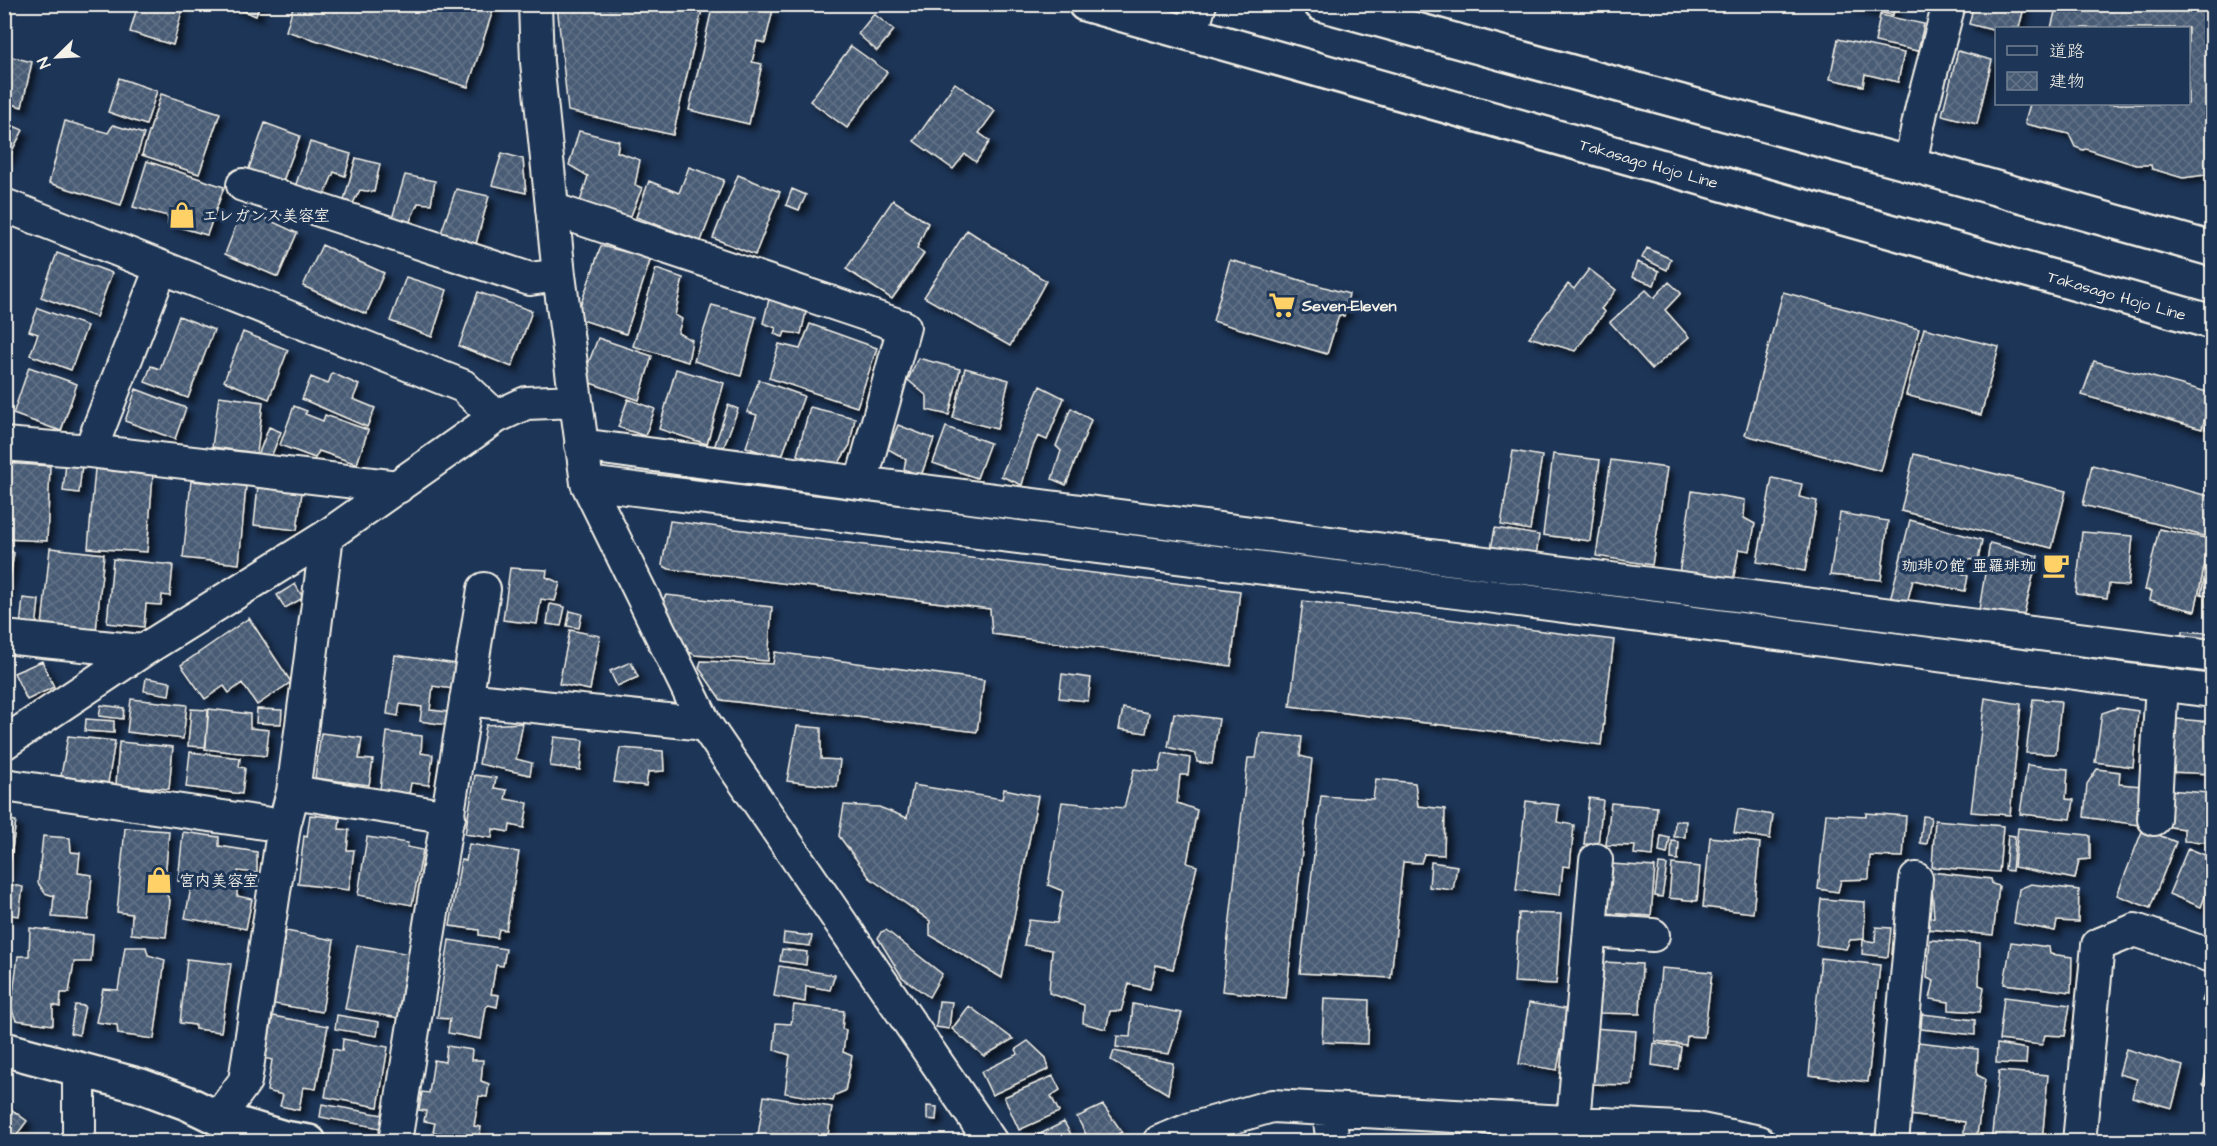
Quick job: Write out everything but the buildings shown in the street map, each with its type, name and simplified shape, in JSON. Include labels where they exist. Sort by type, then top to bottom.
[{"type":"main road","name":"Takasago Hojo Line","points":[[1085,4],[1196,19],[2212,322]]},
{"type":"main road","points":[[1321,4],[1910,164],[2212,249]]},
{"type":"main road","points":[[4,1049],[141,1086],[187,1103],[216,1130],[309,1142]]},
{"type":"street","points":[[535,4],[537,62],[559,275],[587,483],[705,724],[991,1142]]},
{"type":"street","points":[[1910,164],[1922,107],[1949,4]]},
{"type":"street","points":[[243,185],[530,279],[559,275]]},
{"type":"street","points":[[4,205],[463,386],[496,417]]},
{"type":"street","points":[[552,209],[904,327],[861,483]]},
{"type":"street","points":[[90,451],[161,268]]},
{"type":"street","points":[[4,743],[142,651],[327,536],[496,417],[526,403],[576,401]]},
{"type":"street","points":[[4,444],[90,451],[398,487]]},
{"type":"street","points":[[581,445],[1007,502],[2212,656]]},
{"type":"street","points":[[587,483],[1364,580],[2212,690]]},
{"type":"street","points":[[1004,535],[1007,502]]},
{"type":"street","points":[[216,1130],[245,1081],[284,826],[293,792],[327,536]]},
{"type":"street","points":[[1364,580],[1367,547]]},
{"type":"street","points":[[395,1142],[484,589]]},
{"type":"street","points":[[4,637],[142,651]]},
{"type":"street","points":[[2154,819],[2162,684]]},
{"type":"street","points":[[466,699],[705,724]]},
{"type":"street","points":[[4,785],[284,826]]},
{"type":"street","points":[[293,792],[448,818]]},
{"type":"street","points":[[1573,1122],[1596,860]]},
{"type":"street","points":[[1892,1142],[1916,879]]},
{"type":"street","points":[[2079,1142],[2098,945],[2134,930],[2212,956]]},
{"type":"street","points":[[1590,931],[1653,936]]},
{"type":"street","points":[[79,1069],[79,1142]]},
{"type":"street","points":[[1159,1142],[1191,1129],[1272,1106],[1696,1129],[1760,1142]]},
{"type":"street","points":[[1328,1109],[1333,1142]]},
{"type":"place","name":"エレガンス美容室","points":[[182,215]]},
{"type":"place","name":"Seven-Eleven","points":[[1282,305]]},
{"type":"place","name":"珈琲の館 亜羅琲珈","points":[[2056,565]]},
{"type":"place","name":"宮内美容室","points":[[159,880]]}]
